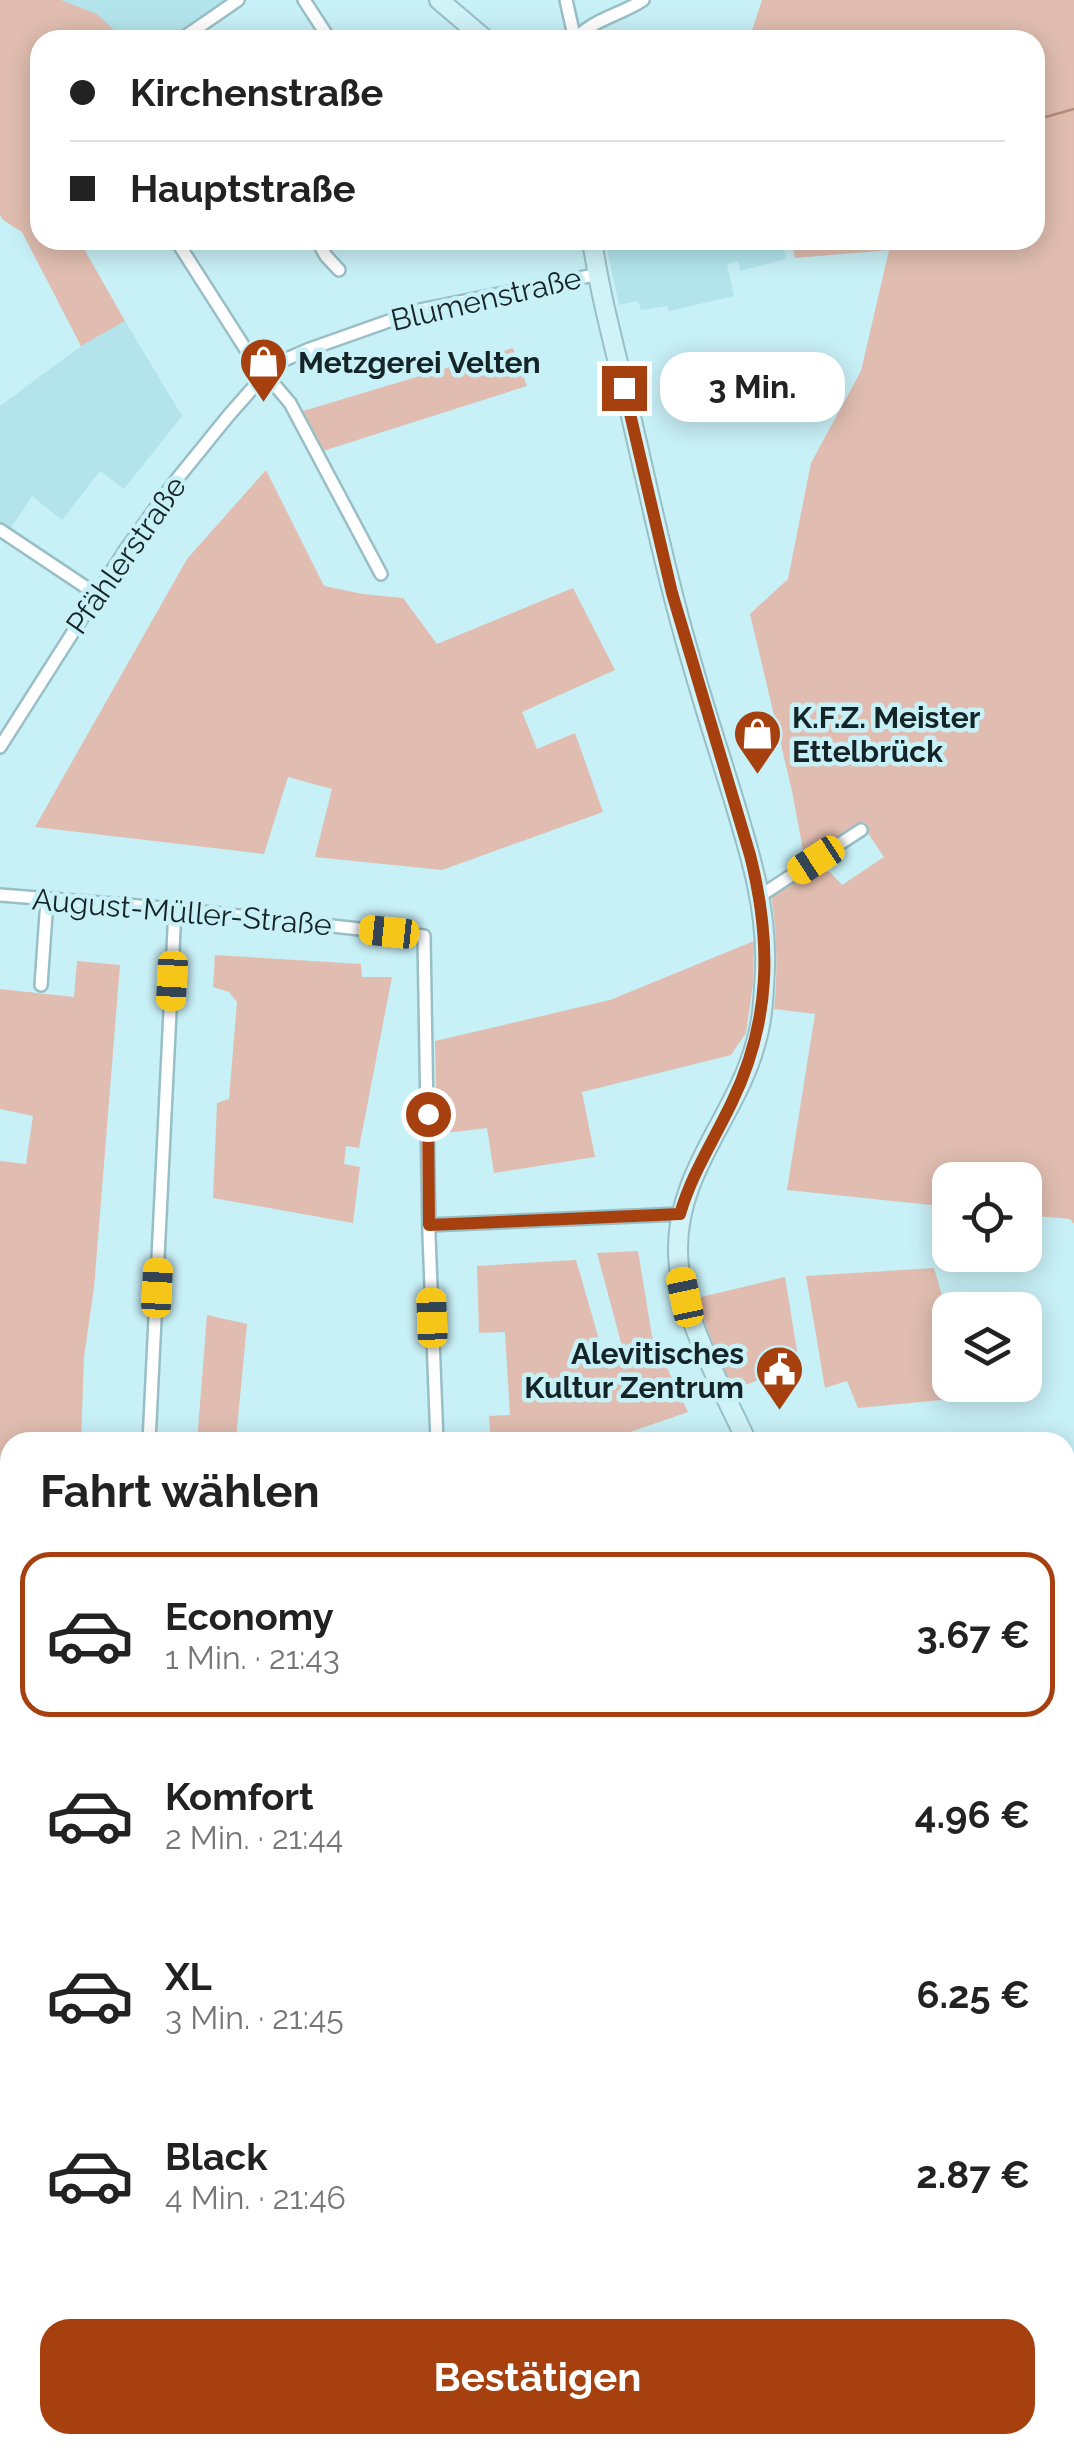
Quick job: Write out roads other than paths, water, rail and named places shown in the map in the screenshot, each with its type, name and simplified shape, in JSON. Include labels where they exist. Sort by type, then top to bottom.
[{"type":"main road","points":[[438,0],[474,30]]},
{"type":"main road","points":[[594,250],[672,593],[746,840],[764,923],[765,969],[756,1042],[732,1102],[686,1192],[680,1214],[678,1254],[691,1316],[743,1432]]},
{"type":"street","points":[[197,30],[238,0]]},
{"type":"street","points":[[304,0],[324,30]]},
{"type":"street","points":[[566,0],[573,30]]},
{"type":"street","points":[[585,30],[643,0]]},
{"type":"street","points":[[182,250],[250,356],[290,403],[381,574]]},
{"type":"street","points":[[323,250],[339,270]]},
{"type":"street","name":"Blumenstraße","points":[[264,372],[307,350],[420,310],[598,274]]},
{"type":"street","name":"Pfählerstraße","points":[[0,747],[96,594],[173,484],[264,372]]},
{"type":"street","points":[[0,530],[96,594]]},
{"type":"street","points":[[760,896],[861,830]]},
{"type":"street","name":"August-Müller-Straße","points":[[0,894],[424,936],[429,1225]]},
{"type":"street","points":[[41,985],[46,900]]},
{"type":"street","points":[[150,1432],[175,910]]},
{"type":"street","points":[[438,1432],[429,1225],[680,1214]]},
{"type":"waterway","points":[[1045,117],[1074,109]]},
{"type":"place","name":"Metzgerei Velten","points":[[263,404]]},
{"type":"place","name":"K.F.Z. Meister Ettelbrück","points":[[757,776]]},
{"type":"place","name":"Alevitisches Kultur Zentrum","points":[[779,1412]]}]
